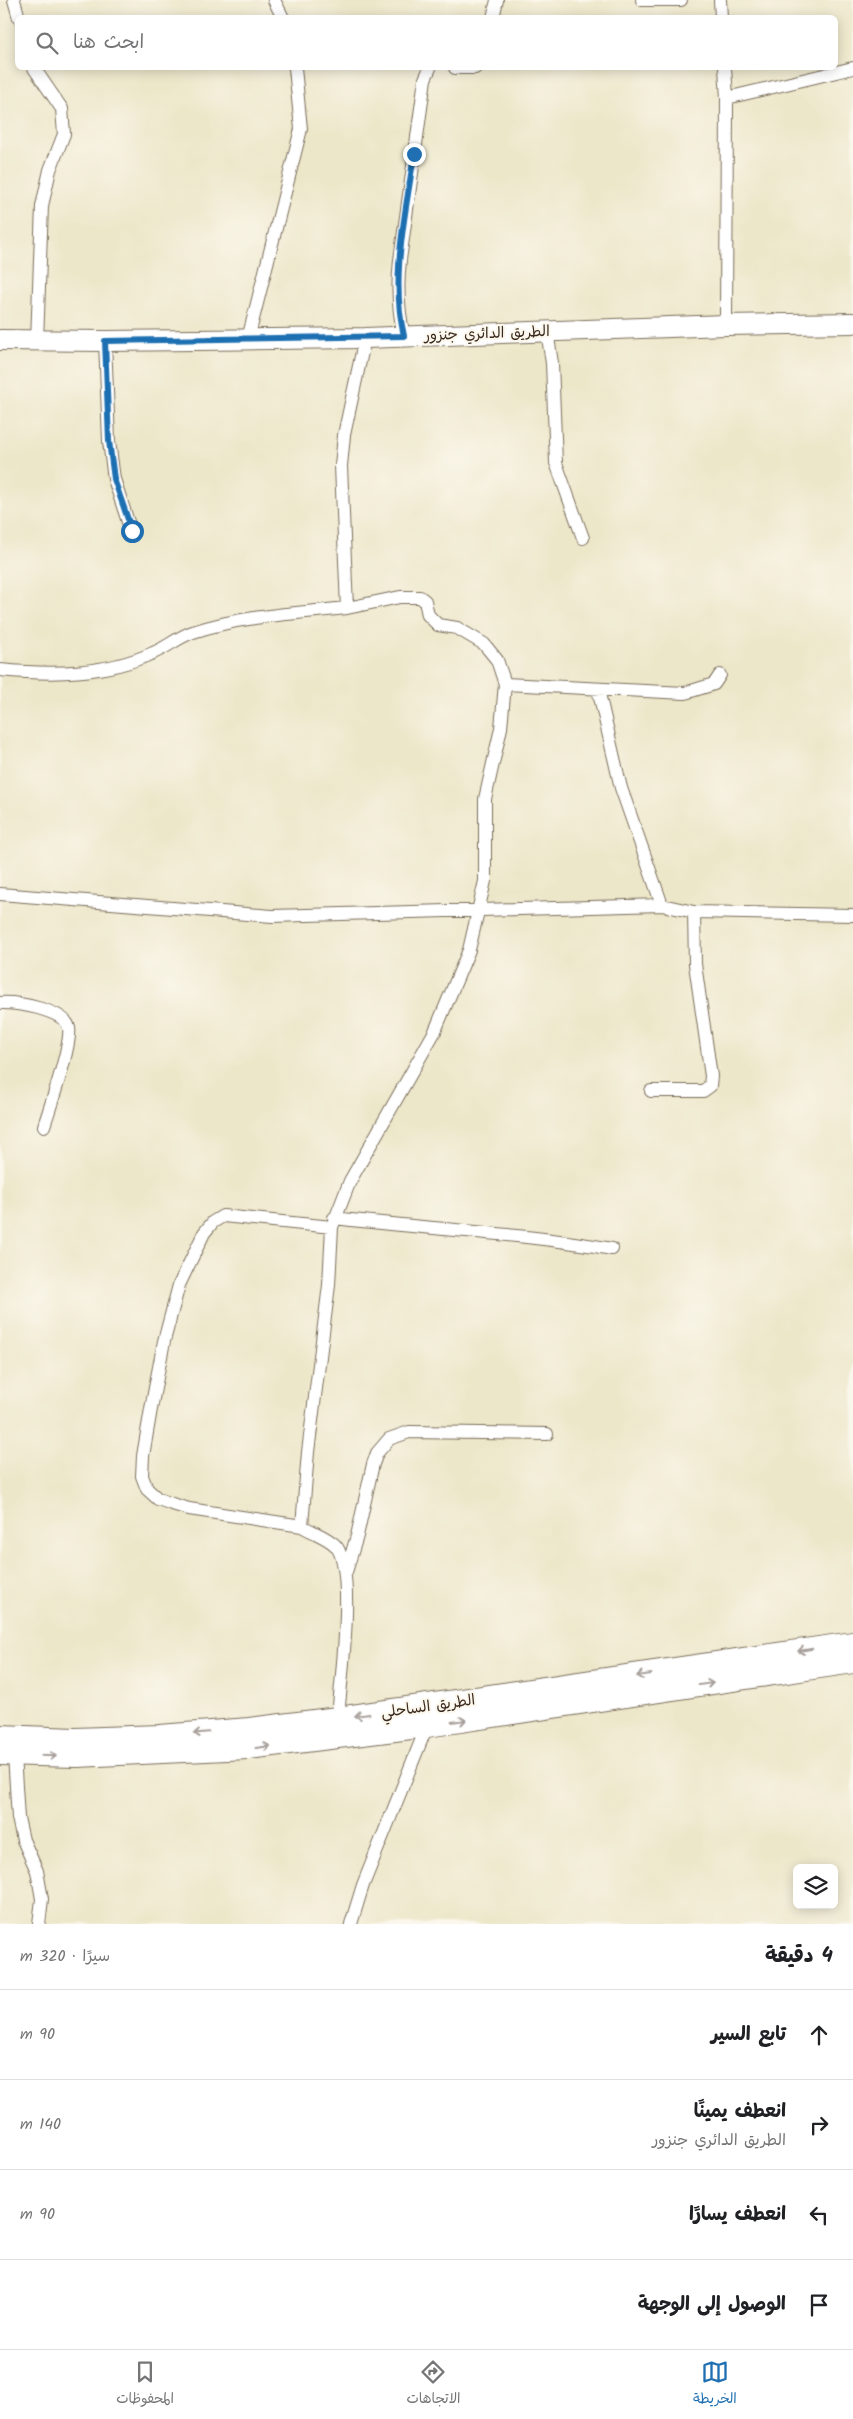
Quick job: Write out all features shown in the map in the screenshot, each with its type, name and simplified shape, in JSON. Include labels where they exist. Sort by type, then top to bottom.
[{"type":"highway","name":"الطريق الساحلي","points":[[0,1736],[75,1738],[160,1736],[249,1729],[338,1718],[853,1643]]},
{"type":"highway","name":"الطريق الساحلي","points":[[7,1754],[77,1756],[248,1748],[427,1726],[853,1662]]},
{"type":"main road","name":"الطريق الدائري جنزور","points":[[0,340],[105,341],[365,338],[726,325],[853,323]]},
{"type":"street","points":[[14,0],[18,15]]},
{"type":"street","points":[[274,0],[282,15]]},
{"type":"street","points":[[494,15],[497,0]]},
{"type":"street","points":[[642,0],[681,0]]},
{"type":"street","points":[[720,0],[721,15]]},
{"type":"street","points":[[727,98],[853,68]]},
{"type":"street","points":[[35,70],[62,109],[64,134],[50,170],[42,206],[37,341]]},
{"type":"street","points":[[248,339],[300,129],[295,70]]},
{"type":"street","points":[[404,336],[399,315],[398,278],[425,78],[429,70]]},
{"type":"street","points":[[725,70],[727,98],[726,325]]},
{"type":"street","points":[[547,331],[553,372],[556,463],[583,538]]},
{"type":"street","points":[[348,608],[341,466],[344,435],[365,338]]},
{"type":"street","points":[[105,341],[109,441],[114,479],[132,531]]},
{"type":"street","points":[[0,670],[64,673],[90,670],[139,659],[154,653],[177,638],[202,629],[234,622],[348,608],[414,595],[425,601],[428,615],[438,625],[457,628],[484,644],[497,660],[506,684],[501,728],[485,799],[485,881],[469,950],[435,1031],[350,1181],[333,1222],[329,1285],[308,1452],[302,1526]]},
{"type":"street","points":[[506,684],[685,693],[714,684],[720,675]]},
{"type":"street","points":[[598,689],[621,788],[662,905]]},
{"type":"street","points":[[0,894],[272,916],[662,905],[694,912],[853,915]]},
{"type":"street","points":[[651,1091],[703,1091],[710,1086],[711,1076],[695,964],[694,912]]},
{"type":"street","points":[[0,1003],[26,1005],[49,1012],[65,1020],[69,1027],[66,1049],[44,1126]]},
{"type":"street","points":[[338,1718],[346,1572],[342,1555],[335,1545],[302,1526],[189,1509],[158,1499],[147,1489],[142,1476],[143,1456],[164,1341],[179,1285],[196,1248],[212,1222],[223,1216],[413,1227],[554,1239],[612,1249]]},
{"type":"street","points":[[346,1572],[358,1536],[373,1464],[381,1446],[388,1439],[409,1432],[547,1434]]},
{"type":"street","points":[[351,1924],[363,1885],[427,1726]]},
{"type":"street","points":[[7,1754],[23,1840],[37,1871],[42,1899],[39,1924]]},
{"type":"route","points":[[132,531],[114,479],[109,441],[105,341],[404,336],[399,315],[397,288],[414,154]]}]
